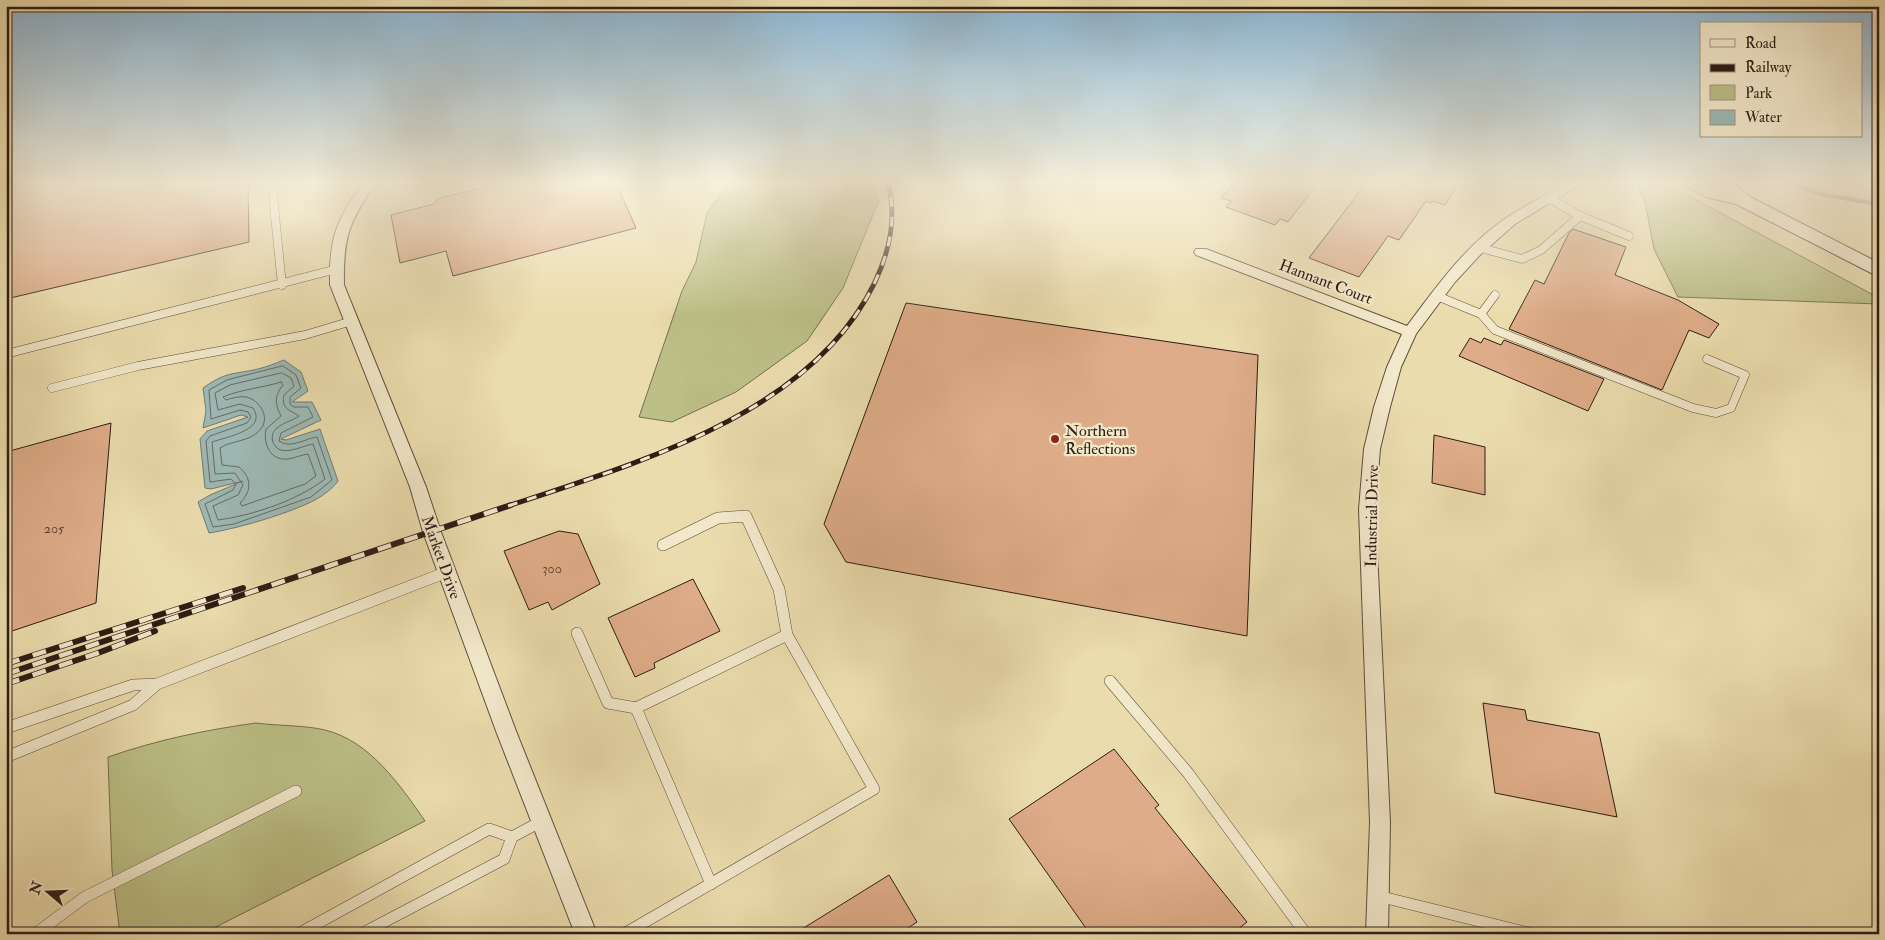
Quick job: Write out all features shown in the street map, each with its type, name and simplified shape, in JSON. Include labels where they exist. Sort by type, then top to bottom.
[{"type":"main road","points":[[1793,227],[1879,271]]},
{"type":"street","name":"Market Drive","points":[[342,227],[336,251],[337,285],[418,487],[447,572],[586,934]]},
{"type":"street","name":"Industrial Drive","points":[[1377,934],[1380,822],[1367,509],[1372,449],[1394,368],[1410,332],[1450,279],[1503,227]]},
{"type":"street","name":"Hannant Court","points":[[1201,252],[1410,332]]},
{"type":"lane","points":[[276,227],[282,285]]},
{"type":"lane","points":[[1480,248],[1516,259],[1527,258],[1541,250],[1568,227]]},
{"type":"lane","points":[[1607,227],[1629,236]]},
{"type":"lane","points":[[6,354],[282,285],[337,269]]},
{"type":"lane","points":[[1481,314],[1495,295]]},
{"type":"lane","points":[[1437,296],[1481,314],[1495,330],[1693,408],[1716,413],[1731,408],[1745,374],[1707,359]]},
{"type":"lane","points":[[52,388],[138,366],[296,337],[352,321]]},
{"type":"lane","points":[[624,934],[874,790],[787,635],[779,589],[746,516],[718,518],[663,545]]},
{"type":"lane","points":[[6,728],[133,685],[157,684],[447,572]]},
{"type":"lane","points":[[577,633],[608,703],[636,708],[787,635]]},
{"type":"lane","points":[[1110,681],[1188,773],[1306,934]]},
{"type":"lane","points":[[6,757],[133,705],[157,684]]},
{"type":"lane","points":[[636,708],[711,884]]},
{"type":"lane","points":[[35,934],[85,897],[296,790]]},
{"type":"lane","points":[[361,934],[504,859],[512,837],[542,820]]},
{"type":"lane","points":[[298,934],[489,829],[512,837]]},
{"type":"lane","points":[[1378,896],[1532,934]]},
{"type":"green space","points":[[704,227],[868,227],[843,288],[807,341],[736,392],[672,422],[639,417],[682,291],[696,262]]},
{"type":"green space","points":[[1650,227],[1747,227],[1879,298],[1879,304],[1678,297],[1654,249]]},
{"type":"green space","points":[[256,723],[325,730],[356,744],[370,754],[394,779],[425,821],[202,934],[120,934],[112,870],[108,757],[181,736]]},
{"type":"water","points":[[284,360],[301,372],[308,391],[292,402],[312,402],[321,420],[281,439],[286,440],[320,429],[338,481],[327,492],[304,505],[253,523],[209,533],[198,502],[243,481],[211,489],[205,488],[200,439],[207,431],[248,417],[241,415],[203,428],[206,411],[203,388],[224,376],[261,368]]},
{"type":"building","points":[[6,227],[249,227],[249,242],[6,299]]},
{"type":"building","points":[[393,227],[636,228],[453,276],[446,251],[400,263]]},
{"type":"building","points":[[1333,227],[1408,227],[1399,240],[1388,236],[1359,277],[1309,258]]},
{"type":"building","points":[[1573,229],[1626,247],[1615,275],[1678,300],[1719,324],[1709,338],[1689,330],[1662,390],[1509,329],[1535,280],[1544,284],[1569,233]]},
{"type":"building","name":"Northern Reflections","points":[[906,303],[1258,355],[1247,636],[846,562],[824,524]]},
{"type":"building","points":[[1470,338],[1481,343],[1484,338],[1501,345],[1504,340],[1604,379],[1588,411],[1459,356]]},
{"type":"building","points":[[111,423],[96,603],[6,633],[6,452]]},
{"type":"building","points":[[1434,435],[1485,447],[1485,495],[1432,483]]},
{"type":"building","points":[[559,531],[578,534],[600,584],[552,610],[548,602],[529,610],[504,551]]},
{"type":"building","points":[[693,579],[720,631],[654,663],[655,668],[635,677],[608,618]]},
{"type":"building","points":[[1483,703],[1525,710],[1527,720],[1599,733],[1617,817],[1495,793]]},
{"type":"building","points":[[1114,749],[1159,805],[1155,808],[1247,922],[1232,934],[1090,934],[1009,819]]},
{"type":"building","points":[[889,875],[917,922],[899,934],[794,934]]},
{"type":"railway","points":[[511,505],[610,472],[663,451],[716,428],[765,400],[809,367],[846,328],[875,282],[885,258],[891,227]]},
{"type":"railway","points":[[6,674],[511,505]]},
{"type":"railway","points":[[6,664],[243,588]]},
{"type":"railway","points":[[6,684],[98,653],[155,631]]},
{"type":"place","name":"Northern Reflections","points":[[1055,439]]}]
